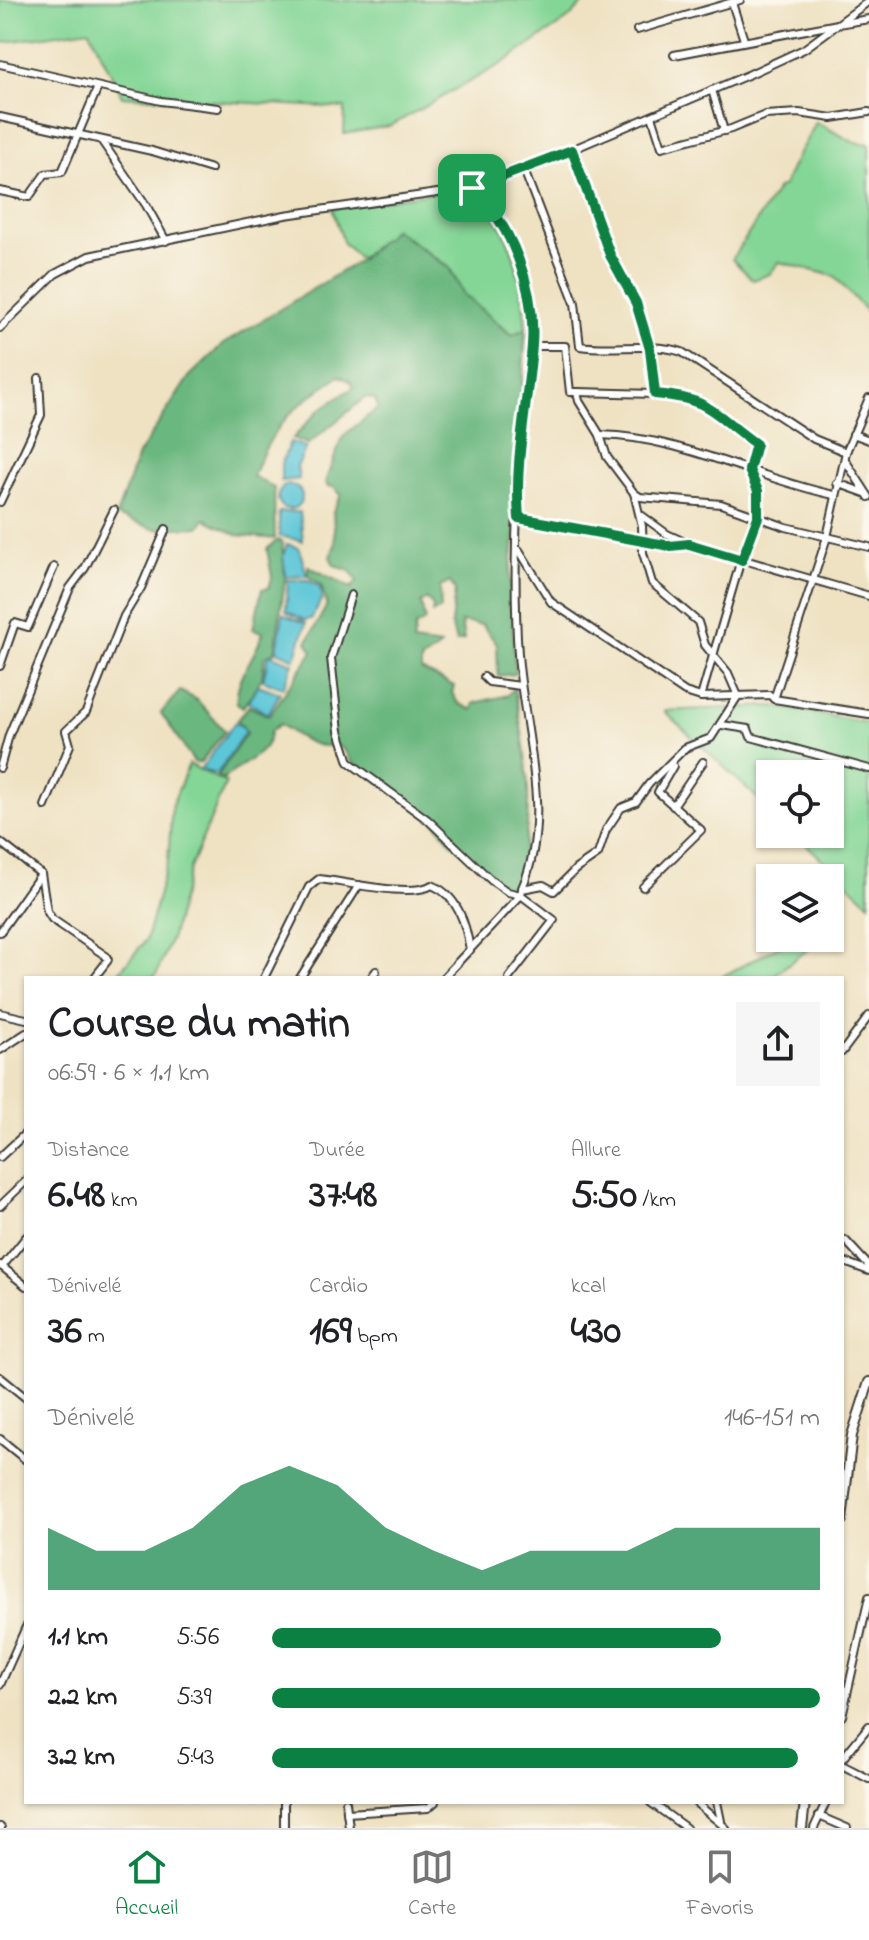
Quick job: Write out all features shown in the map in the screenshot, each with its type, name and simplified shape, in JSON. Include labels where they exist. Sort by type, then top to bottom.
[{"type":"street","points":[[637,30],[740,0]]},
{"type":"street","points":[[0,328],[64,268],[89,256],[285,215],[472,188],[524,170],[804,49],[869,1]]},
{"type":"street","points":[[732,3],[744,40]]},
{"type":"street","points":[[674,55],[869,19]]},
{"type":"street","points":[[0,64],[194,108],[218,108]]},
{"type":"street","points":[[0,191],[19,197],[34,195],[45,174],[62,172],[98,87]]},
{"type":"street","points":[[712,90],[724,131]]},
{"type":"street","points":[[652,116],[662,147],[780,113],[832,118],[869,112]]},
{"type":"street","points":[[0,117],[100,138],[211,169]]},
{"type":"street","points":[[100,138],[146,205],[166,241]]},
{"type":"street","points":[[572,150],[610,255],[636,303],[650,349],[655,394]]},
{"type":"street","points":[[524,170],[575,303],[580,346]]},
{"type":"street","points":[[445,976],[521,892],[533,853],[535,824],[533,765],[521,686],[515,575],[519,550],[521,433],[532,346],[524,284],[510,238],[493,208],[472,188]]},
{"type":"street","points":[[532,346],[669,348],[682,352],[814,439],[845,455],[868,494]]},
{"type":"street","points":[[565,346],[570,392],[694,398],[707,404],[756,444],[749,470],[758,491],[758,517],[701,697]]},
{"type":"street","points":[[0,502],[41,415],[39,378]]},
{"type":"street","points":[[577,392],[579,401],[600,435],[607,457],[640,497],[721,504],[869,547]]},
{"type":"street","points":[[774,699],[827,537],[845,455],[869,398]]},
{"type":"street","points":[[853,434],[869,440]]},
{"type":"street","points":[[600,435],[633,436],[717,456],[785,485],[834,495]]},
{"type":"street","points":[[837,483],[868,494]]},
{"type":"street","points":[[634,493],[652,583],[698,622],[702,640],[731,677],[738,696],[709,741],[686,747],[658,790],[701,831],[643,887]]},
{"type":"street","points":[[0,768],[9,735],[70,588],[85,568],[114,510]]},
{"type":"street","points":[[639,513],[667,534],[689,544],[869,596]]},
{"type":"street","points":[[519,518],[670,546],[689,544]]},
{"type":"street","points":[[45,806],[70,745],[66,731],[86,712],[124,616],[141,588],[166,529]]},
{"type":"street","points":[[519,550],[551,602],[678,689],[701,697],[770,695],[774,699],[869,714]]},
{"type":"street","points":[[0,666],[15,623],[28,627],[54,567]]},
{"type":"street","points":[[351,595],[331,658],[339,731],[349,762],[428,820],[492,881],[508,892],[521,892],[543,885],[554,891],[576,869],[598,854],[606,830],[619,810],[636,802],[649,784],[675,762]]},
{"type":"street","points":[[484,677],[489,682],[521,686]]},
{"type":"street","points":[[722,725],[748,729],[751,737],[869,769]]},
{"type":"street","points":[[673,806],[703,762]]},
{"type":"street","points":[[0,842],[41,874],[47,911],[52,919],[107,959],[95,976]]},
{"type":"street","points":[[0,932],[41,874]]},
{"type":"street","points":[[265,976],[309,887],[319,879],[391,887],[403,892],[423,891],[432,885],[440,888],[454,902],[466,924],[470,950]]},
{"type":"street","points":[[301,976],[359,885]]},
{"type":"street","points":[[511,976],[554,920],[521,892]]},
{"type":"street","points":[[372,976],[376,971]]},
{"type":"street","points":[[0,1013],[24,1019]]},
{"type":"street","points":[[844,1049],[869,1016]]},
{"type":"street","points":[[0,1050],[24,1034]]},
{"type":"street","points":[[0,1157],[24,1135]]},
{"type":"street","points":[[0,1206],[24,1183]]},
{"type":"street","points":[[24,1239],[1,1266],[24,1284]]},
{"type":"street","points":[[845,1240],[869,1269]]},
{"type":"street","points":[[844,1262],[869,1269]]},
{"type":"street","points":[[0,1377],[24,1396]]},
{"type":"street","points":[[844,1496],[852,1435],[869,1382]]},
{"type":"street","points":[[0,1439],[24,1458]]},
{"type":"street","points":[[844,1707],[869,1597]]},
{"type":"street","points":[[0,1685],[24,1631]]},
{"type":"street","points":[[844,1757],[869,1726]]},
{"type":"street","points":[[844,1766],[869,1778]]},
{"type":"street","points":[[284,1804],[284,1828]]},
{"type":"street","points":[[346,1804],[349,1828]]},
{"type":"street","points":[[376,1804],[377,1812]]},
{"type":"street","points":[[347,1813],[428,1808],[433,1804]]},
{"type":"street","points":[[653,1804],[686,1828]]},
{"type":"street","points":[[698,1804],[723,1824]]},
{"type":"street","points":[[718,1804],[723,1824]]},
{"type":"street","points":[[802,1828],[805,1804]]},
{"type":"street","points":[[814,1828],[825,1804]]},
{"type":"street","points":[[819,1816],[847,1828]]},
{"type":"green space","points":[[0,0],[587,0],[568,19],[503,63],[390,126],[344,134],[345,108],[122,96],[89,29],[0,43]]},
{"type":"green space","points":[[816,122],[853,142],[869,144],[869,322],[866,311],[834,276],[779,262],[770,274],[753,280],[732,259],[778,188],[784,186]]},
{"type":"green space","points":[[460,188],[478,198],[492,212],[511,248],[526,329],[512,335],[464,295],[449,267],[394,229],[360,259],[344,244],[332,208]]},
{"type":"green space","points":[[394,229],[449,268],[464,295],[511,335],[526,329],[514,499],[516,524],[510,576],[515,674],[498,676],[497,644],[482,625],[461,622],[464,640],[456,642],[451,624],[455,590],[450,582],[440,587],[441,609],[432,614],[433,607],[427,599],[421,603],[425,621],[416,626],[413,642],[441,646],[421,661],[421,670],[454,686],[452,693],[458,703],[472,710],[474,703],[508,695],[514,687],[526,764],[528,811],[515,889],[506,891],[449,840],[434,821],[351,761],[338,746],[309,742],[280,724],[270,732],[269,740],[259,753],[223,780],[217,777],[247,732],[237,720],[249,706],[269,716],[313,651],[307,642],[327,605],[321,585],[308,576],[308,566],[351,588],[357,581],[350,571],[334,565],[330,557],[335,545],[333,511],[341,495],[334,487],[327,486],[326,479],[343,436],[378,408],[375,399],[366,397],[308,444],[293,438],[319,410],[354,387],[350,381],[339,376],[297,407],[277,429],[253,476],[274,488],[275,539],[237,535],[205,519],[199,527],[154,529],[116,516],[138,455],[189,377],[222,345],[360,260]]},
{"type":"green space","points":[[278,540],[282,542],[285,579],[275,652],[265,657],[262,678],[243,707],[237,703],[239,685],[263,632],[253,629],[262,589],[269,588],[272,577],[267,549]]},
{"type":"green space","points":[[180,691],[197,700],[225,731],[200,763],[194,762],[161,713]]},
{"type":"green space","points":[[773,706],[869,723],[869,903],[844,880],[844,864],[827,864],[810,848],[844,848],[844,760],[756,760],[756,797],[664,711]]},
{"type":"green space","points":[[189,764],[226,783],[190,868],[172,936],[157,973],[155,976],[116,976],[146,940],[168,860],[172,805]]},
{"type":"green space","points":[[768,952],[804,952],[773,976],[723,976]]},
{"type":"water","points":[[290,442],[306,447],[297,467],[299,479],[281,481],[281,465]]},
{"type":"water","points":[[290,485],[301,492],[302,497],[295,508],[290,509],[279,502],[278,497],[285,486]]},
{"type":"water","points":[[279,512],[300,512],[303,541],[279,536]]},
{"type":"water","points":[[287,544],[299,548],[307,576],[286,577],[283,556]]},
{"type":"water","points":[[288,580],[308,580],[320,587],[322,599],[311,619],[304,620],[286,611]]},
{"type":"water","points":[[283,614],[306,623],[295,659],[277,651]]},
{"type":"water","points":[[269,654],[293,663],[283,688],[263,680]]},
{"type":"water","points":[[258,685],[280,693],[268,714],[248,702]]},
{"type":"water","points":[[235,722],[244,728],[244,733],[217,774],[200,770]]},
{"type":"route","points":[[572,150],[610,255],[636,303],[650,349],[655,394],[694,398],[707,404],[756,444],[749,470],[758,491],[755,511],[758,517],[742,560],[689,544],[670,546],[576,526],[519,518],[517,500],[521,433],[532,346],[528,305],[510,238],[493,208],[472,188],[572,150]]}]
